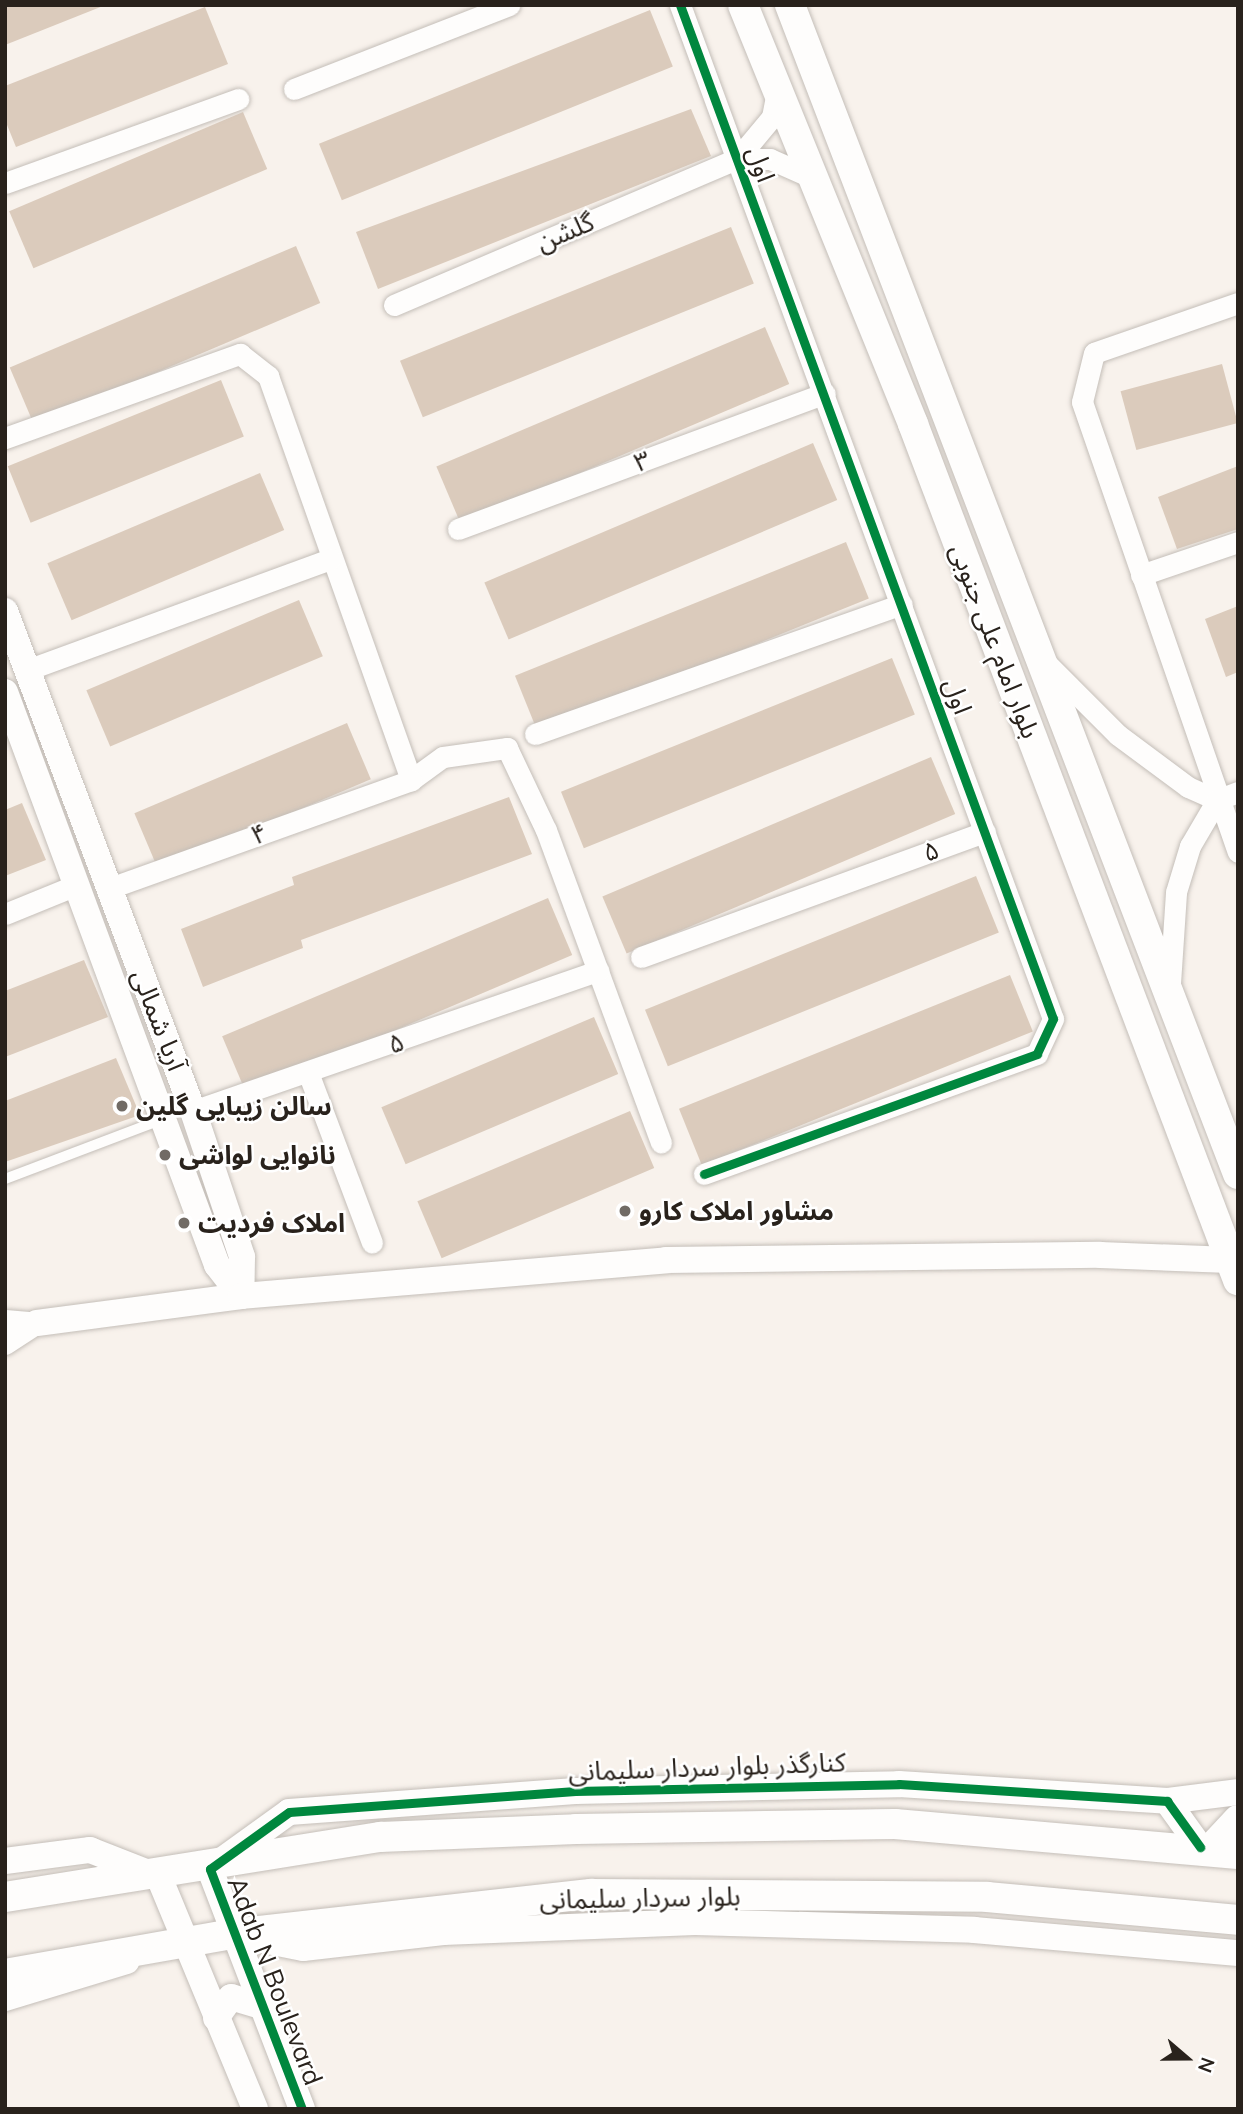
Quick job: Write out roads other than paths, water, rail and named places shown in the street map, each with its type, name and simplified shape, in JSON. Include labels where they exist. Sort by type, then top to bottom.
[{"type":"main road","name":"بلوار امام علی جنوبی","points":[[743,5],[913,424],[1234,1270]]},
{"type":"main road","name":"بلوار امام علی جنوبی","points":[[790,5],[1047,664],[1173,1010],[1238,1174]]},
{"type":"main road","points":[[1143,1030],[1173,1010]]},
{"type":"main road","points":[[5,1897],[210,1869],[380,1837],[576,1829],[895,1824],[1216,1850],[1238,1821]]},
{"type":"main road","name":"بلوار سردار سلیمانی","points":[[5,1974],[232,1934],[591,1894],[987,1897],[1235,1920]]},
{"type":"street","points":[[294,89],[509,5]]},
{"type":"street","name":"اول","points":[[684,12],[1053,1019],[1037,1054],[704,1174]]},
{"type":"street","points":[[737,159],[772,117],[777,91]]},
{"type":"street","points":[[5,183],[238,99]]},
{"type":"street","points":[[737,159],[771,159],[811,177]]},
{"type":"street","name":"گلشن","points":[[394,306],[737,159]]},
{"type":"street","points":[[1238,303],[1094,353],[1082,401],[1217,800],[1238,852]]},
{"type":"street","points":[[5,438],[240,354],[268,376],[330,559],[411,780]]},
{"type":"street","name":"۳","points":[[458,529],[825,393]]},
{"type":"street","points":[[1141,575],[1238,541]]},
{"type":"street","points":[[26,670],[330,559]]},
{"type":"street","points":[[536,734],[902,604]]},
{"type":"street","name":"آریا شمالی","points":[[5,611],[192,1111],[242,1257],[241,1296]]},
{"type":"street","points":[[1047,664],[1118,735],[1188,787],[1217,800]]},
{"type":"street","name":"آریا شمالی","points":[[5,692],[165,1118],[217,1265],[241,1296]]},
{"type":"street","name":"۴","points":[[107,889],[411,780],[443,757],[506,748],[546,830],[598,971]]},
{"type":"street","points":[[1173,1010],[1176,892],[1190,846],[1217,800],[1238,792]]},
{"type":"street","name":"۵","points":[[641,957],[985,832]]},
{"type":"street","points":[[5,914],[76,885]]},
{"type":"street","points":[[598,971],[661,1143]]},
{"type":"street","name":"۵","points":[[192,1111],[309,1074],[598,971]]},
{"type":"street","points":[[309,1074],[372,1243]]},
{"type":"street","points":[[5,1320],[37,1323],[241,1296],[666,1260],[1100,1255],[1234,1270]]},
{"type":"street","points":[[5,1344],[37,1323]]},
{"type":"street","points":[[895,1824],[899,1784]]},
{"type":"street","name":"کنارگذر بلوار سردار سلیمانی","points":[[210,1869],[289,1812],[575,1791],[899,1784],[1167,1801],[1238,1793]]},
{"type":"street","points":[[575,1791],[576,1829]]},
{"type":"street","points":[[1167,1801],[1216,1850]]},
{"type":"street","points":[[5,1861],[90,1850],[159,1877],[182,1942],[255,2109]]},
{"type":"street","name":"Adab N Boulevard","points":[[210,1869],[258,2005],[302,2109]]},
{"type":"street","points":[[591,1894],[591,1926]]},
{"type":"street","points":[[902,1896],[902,1928]]},
{"type":"street","points":[[1169,1944],[1235,1920]]},
{"type":"street","points":[[232,1934],[303,1948],[443,1932],[695,1922],[902,1928],[1169,1944],[1238,1953]]},
{"type":"street","points":[[5,1998],[54,1988],[182,1942]]},
{"type":"street","points":[[216,2018],[231,1997],[258,2005]]},
{"type":"lane","points":[[5,1180],[165,1118]]},
{"type":"place","name":"سالن زیبایی گلین","points":[[122,1106]]},
{"type":"place","name":"نانوایی لواشی","points":[[165,1155]]},
{"type":"place","name":"مشاور املاک کارو","points":[[625,1211]]},
{"type":"place","name":"املاک فردیت","points":[[184,1223]]}]
